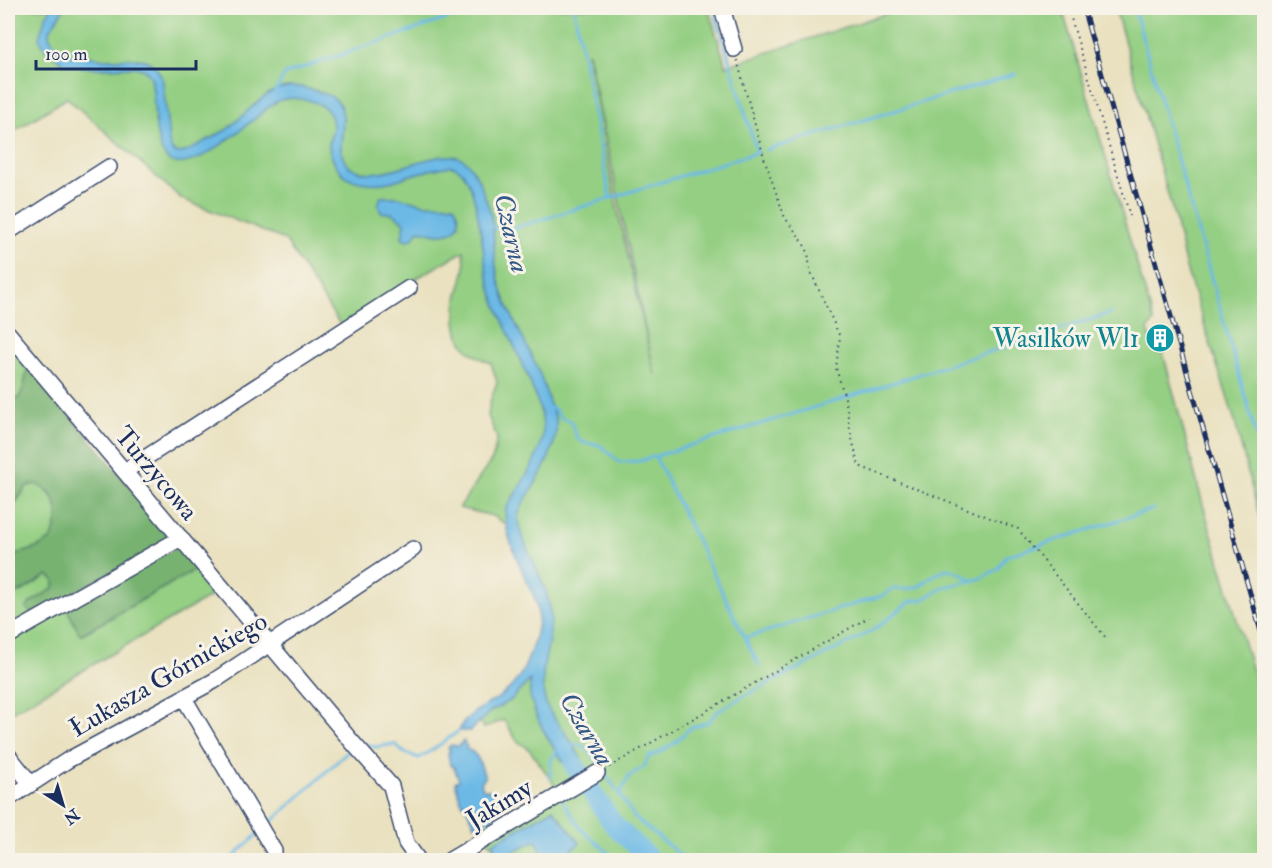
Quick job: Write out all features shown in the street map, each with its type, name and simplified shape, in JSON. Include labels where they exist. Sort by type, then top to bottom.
[{"type":"street","points":[[722,8],[734,49]]},
{"type":"street","points":[[8,232],[109,167]]},
{"type":"street","points":[[125,471],[410,288]]},
{"type":"street","name":"Turzycowa","points":[[8,333],[391,786],[406,843],[418,861]]},
{"type":"street","points":[[8,636],[181,538]]},
{"type":"street","name":"Łukasza Górnickiego","points":[[8,800],[68,760],[214,681],[412,549]]},
{"type":"street","points":[[184,698],[274,851]]},
{"type":"street","points":[[8,755],[32,784]]},
{"type":"street","name":"Jakimy","points":[[450,861],[597,773]]},
{"type":"path","points":[[1068,8],[1130,216]]},
{"type":"path","points":[[734,49],[765,161],[785,218],[808,252],[810,270],[840,337],[836,368],[859,466],[1018,529],[1106,638]]},
{"type":"path","points":[[597,773],[869,617]]},
{"type":"green space","points":[[8,8],[708,8],[726,66],[903,8],[1062,8],[1154,322],[1148,329],[1154,351],[1163,353],[1203,505],[1264,711],[1264,860],[502,860],[485,836],[558,792],[529,749],[517,741],[504,720],[484,728],[479,721],[491,711],[510,701],[530,679],[544,607],[510,527],[493,516],[459,508],[493,458],[497,438],[488,416],[497,382],[491,363],[471,352],[465,346],[457,330],[456,310],[465,264],[464,251],[341,326],[285,240],[182,199],[67,98],[8,135]],"holes":[[[588,52],[655,376],[616,203]]]},
{"type":"green space","points":[[1115,8],[1264,8],[1264,535],[1234,418],[1186,268],[1175,219]]},
{"type":"green space","points":[[8,341],[28,365],[19,398],[8,401]]},
{"type":"green space","points":[[28,365],[169,533],[169,540],[48,607],[31,613],[26,608],[31,602],[54,588],[54,580],[48,575],[19,593],[8,593],[8,557],[36,548],[51,539],[56,526],[57,512],[52,496],[36,484],[27,486],[8,514],[8,401],[19,398]]},
{"type":"green space","points":[[36,484],[48,492],[55,501],[57,512],[54,533],[51,539],[42,545],[8,557],[8,514],[27,486]]},
{"type":"green space","points":[[180,546],[198,568],[80,635],[66,607]]},
{"type":"green space","points":[[198,568],[218,592],[8,714],[8,641],[66,607],[81,635]]},
{"type":"green space","points":[[48,575],[54,580],[54,588],[44,595],[48,607],[8,630],[8,593],[19,593]]},
{"type":"water","points":[[52,8],[64,8],[50,30],[49,36],[65,53],[105,59],[140,59],[153,65],[159,72],[163,82],[169,141],[175,153],[190,150],[226,130],[268,94],[278,89],[300,87],[326,94],[338,102],[343,119],[342,156],[346,163],[354,169],[366,173],[380,172],[441,156],[454,156],[464,160],[473,169],[491,215],[496,267],[503,295],[539,372],[556,421],[555,438],[549,457],[520,509],[518,523],[543,583],[550,609],[550,634],[543,682],[547,706],[589,772],[576,780],[551,743],[540,724],[531,700],[530,680],[510,701],[491,711],[470,731],[459,731],[462,724],[472,714],[501,696],[513,684],[526,664],[535,636],[538,619],[536,603],[511,543],[506,526],[506,509],[539,451],[543,431],[541,415],[530,381],[503,321],[490,285],[473,195],[460,170],[451,166],[383,183],[364,183],[347,177],[339,170],[331,156],[329,144],[333,127],[331,116],[317,103],[296,98],[276,102],[220,146],[202,156],[186,163],[172,162],[163,153],[157,135],[151,77],[145,70],[135,67],[98,68],[64,64],[44,47],[39,38],[46,16]]},
{"type":"water","points":[[381,197],[398,197],[425,204],[454,205],[459,216],[458,226],[445,234],[419,230],[412,239],[407,240],[402,238],[405,223],[394,214],[381,212],[378,205]]},
{"type":"water","points":[[464,741],[466,749],[474,753],[481,765],[485,778],[481,782],[483,789],[492,791],[500,812],[491,820],[479,822],[478,825],[475,825],[460,799],[455,782],[459,780],[454,767],[450,765],[448,753],[451,745],[458,746]]},
{"type":"water","points":[[553,809],[580,843],[559,860],[546,860],[536,840],[500,858],[493,843]]},
{"type":"waterway","points":[[274,94],[285,74],[478,8]]},
{"type":"waterway","points":[[574,8],[610,198]]},
{"type":"waterway","points":[[714,8],[757,153]]},
{"type":"waterway","points":[[1134,8],[1264,462]]},
{"type":"waterway","points":[[766,150],[1015,74]]},
{"type":"waterway","points":[[488,226],[508,230],[758,152]]},
{"type":"waterway","points":[[548,408],[554,409],[561,418],[571,421],[577,438],[584,443],[600,445],[619,462],[640,461],[1111,313]]},
{"type":"waterway","points":[[655,456],[745,638],[884,595],[892,589],[920,586],[946,569],[971,579]]},
{"type":"waterway","points":[[619,796],[629,776],[644,767],[649,756],[657,754],[677,741],[690,728],[708,722],[717,712],[740,698],[872,631],[911,601],[922,600],[944,587],[979,579],[998,569],[1006,556],[1154,509]]},
{"type":"waterway","points":[[745,638],[759,665]]},
{"type":"waterway","points":[[361,743],[375,747],[395,744],[403,752],[419,758],[459,731]]},
{"type":"waterway","points":[[571,744],[581,745],[594,756],[599,764]]},
{"type":"waterway","points":[[266,827],[352,748]]},
{"type":"waterway","points":[[550,778],[551,760],[558,749]]},
{"type":"waterway","name":"Czarna","points":[[574,765],[614,825],[651,860]]},
{"type":"waterway","points":[[607,776],[635,818],[686,860]]},
{"type":"waterway","points":[[563,801],[581,829],[617,860]]},
{"type":"waterway","points":[[230,860],[259,833]]},
{"type":"railway","points":[[1083,8],[1264,642]]},
{"type":"place","name":"Wasilków Wl1","points":[[1160,338]]}]
